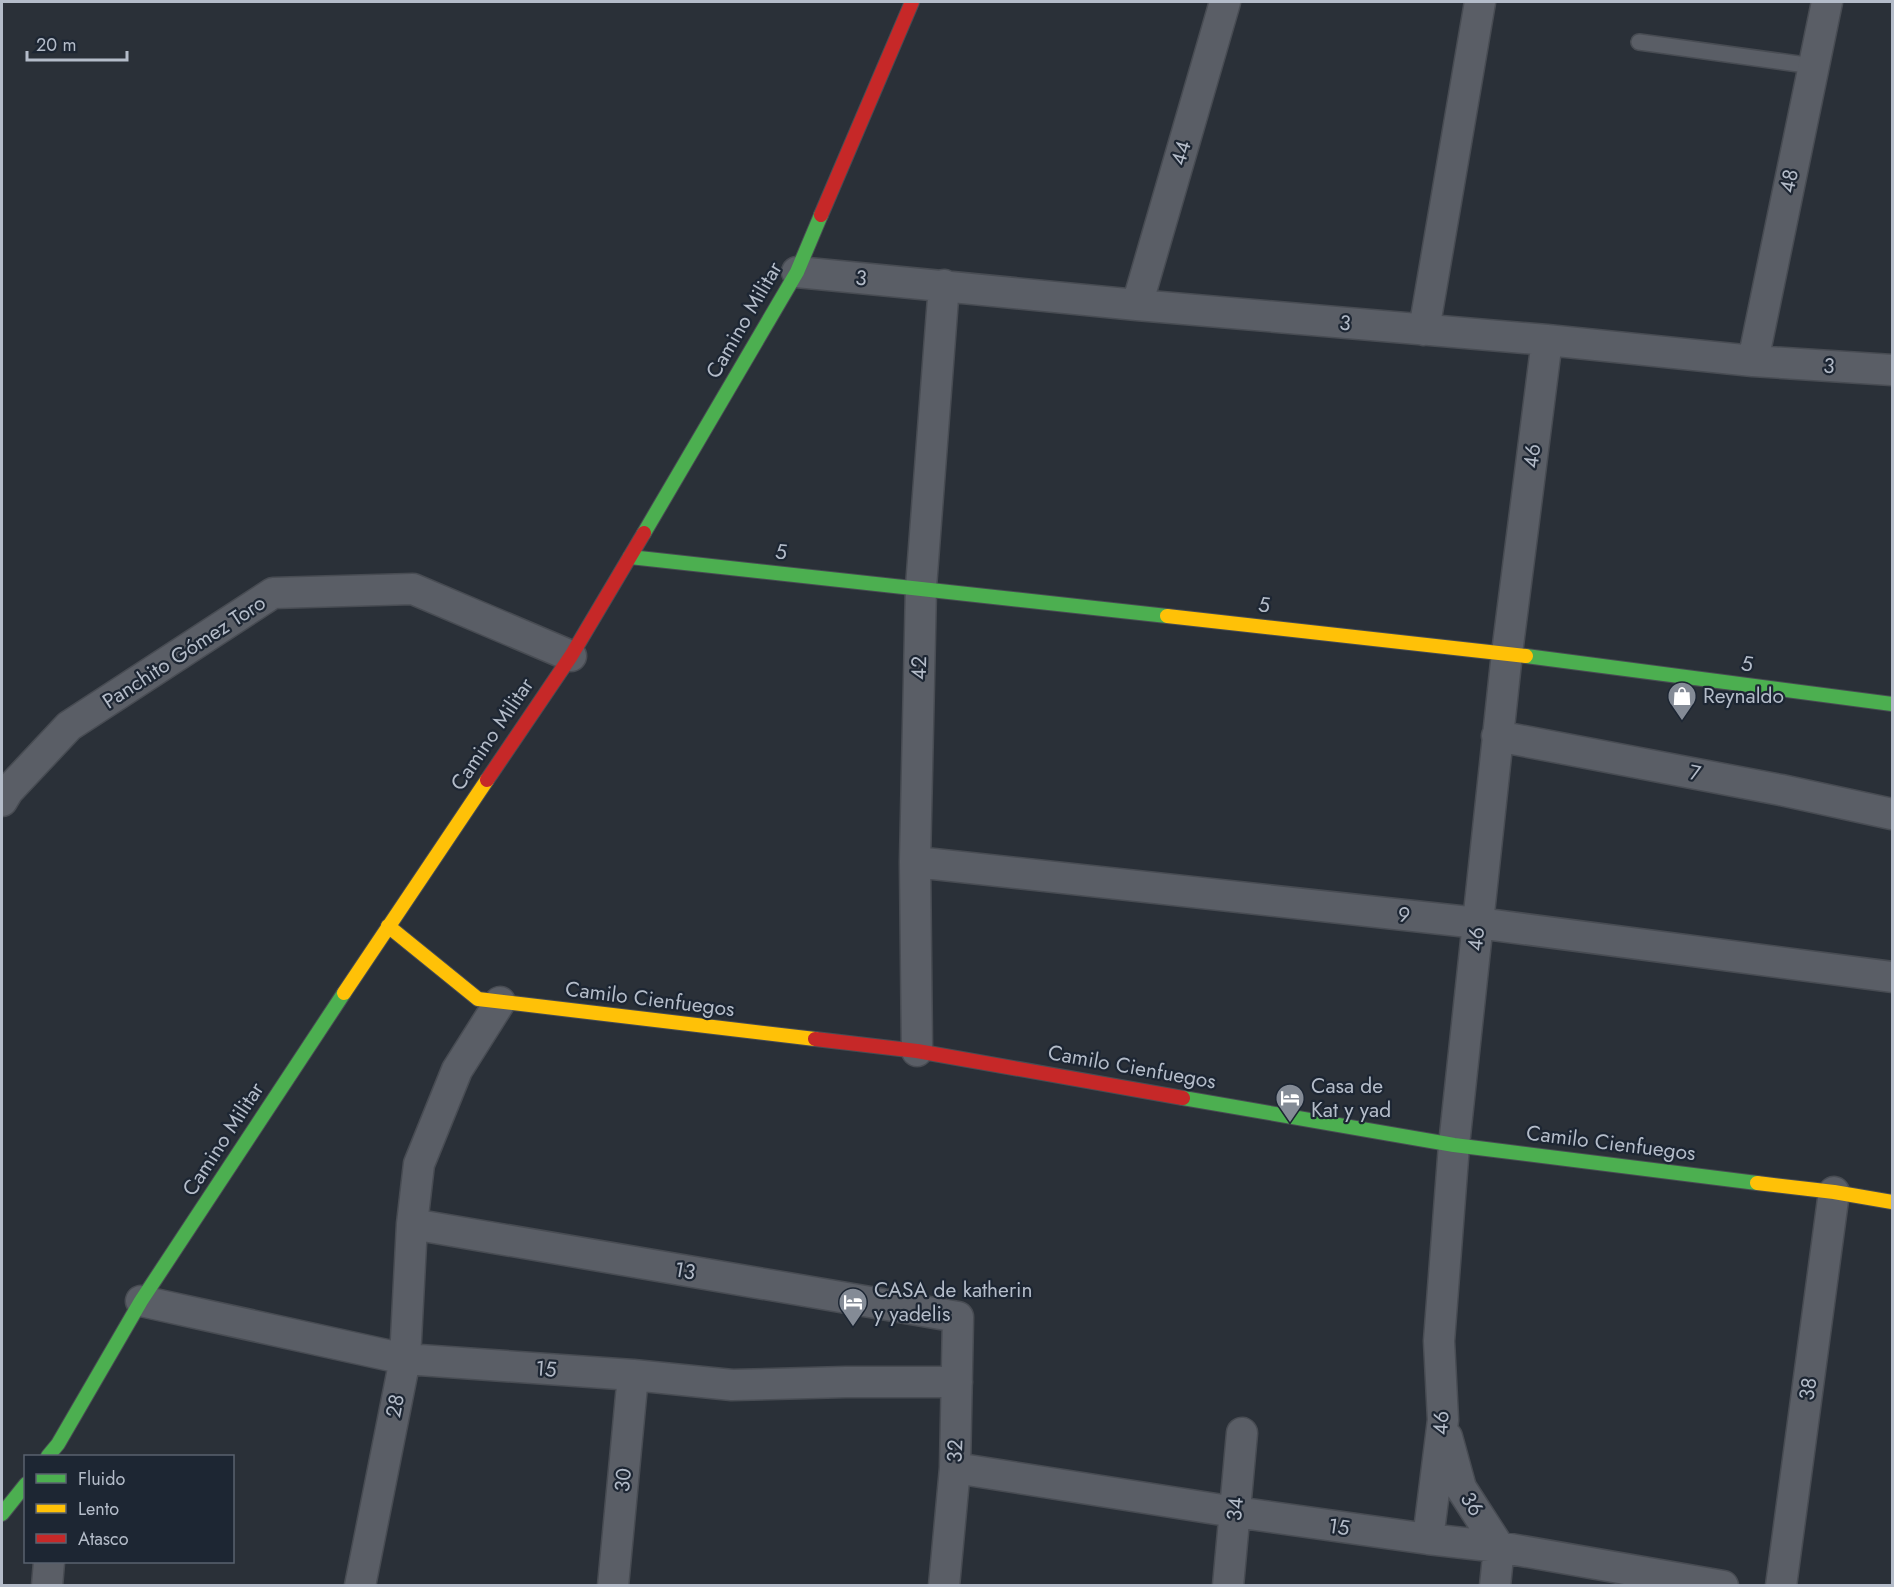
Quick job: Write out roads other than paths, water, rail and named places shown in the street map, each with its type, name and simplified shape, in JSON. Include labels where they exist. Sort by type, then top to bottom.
[{"type":"street","name":"Camino Militar","points":[[55,1452],[141,1301],[388,926],[571,656],[630,557],[797,272],[912,2]]},
{"type":"street","name":"44","points":[[1137,305],[1225,2]]},
{"type":"street","points":[[1424,330],[1480,2]]},
{"type":"street","name":"48","points":[[1753,361],[1827,2]]},
{"type":"street","name":"3","points":[[797,272],[1137,305],[1547,340],[1753,361],[1893,370]]},
{"type":"street","name":"42","points":[[917,1051],[915,862],[921,587],[944,285]]},
{"type":"street","name":"46","points":[[1428,1539],[1443,1420],[1439,1341],[1454,1145],[1497,736],[1547,340]]},
{"type":"street","name":"5","points":[[630,557],[921,587],[1507,653],[1893,704]]},
{"type":"street","name":"Panchito Gómez Toro","points":[[4,795],[69,726],[273,593],[413,590],[571,656]]},
{"type":"street","name":"7","points":[[1497,736],[1893,814]]},
{"type":"street","name":"9","points":[[915,862],[1478,923],[1893,977]]},
{"type":"street","name":"Camilo Cienfuegos","points":[[388,926],[478,999],[917,1051],[1454,1145],[1834,1192],[1893,1202]]},
{"type":"street","name":"28","points":[[360,1586],[405,1359],[412,1224],[419,1164],[457,1070],[500,1002]]},
{"type":"street","name":"38","points":[[1781,1586],[1834,1192]]},
{"type":"street","name":"13","points":[[412,1224],[958,1317]]},
{"type":"street","name":"15","points":[[141,1301],[405,1359],[633,1375],[732,1385],[957,1382]]},
{"type":"street","name":"32","points":[[944,1586],[955,1468],[958,1317]]},
{"type":"street","name":"30","points":[[614,1586],[633,1375]]},
{"type":"street","name":"36","points":[[1443,1420],[1461,1488],[1499,1547]]},
{"type":"street","name":"34","points":[[1228,1586],[1242,1433]]},
{"type":"street","name":"15","points":[[955,1468],[1235,1512],[1499,1547],[1723,1586]]},
{"type":"street","points":[[2,1514],[24,1486]]},
{"type":"street","points":[[1495,1586],[1499,1547]]},
{"type":"street","points":[[47,1586],[49,1563]]},
{"type":"lane","points":[[1639,42],[1813,66]]},
{"type":"place","name":"Reynaldo","points":[[1682,722]]},
{"type":"place","name":"Casa de Kat y yad","points":[[1290,1124]]},
{"type":"place","name":"CASA de katherin y yadelis","points":[[853,1328]]}]
